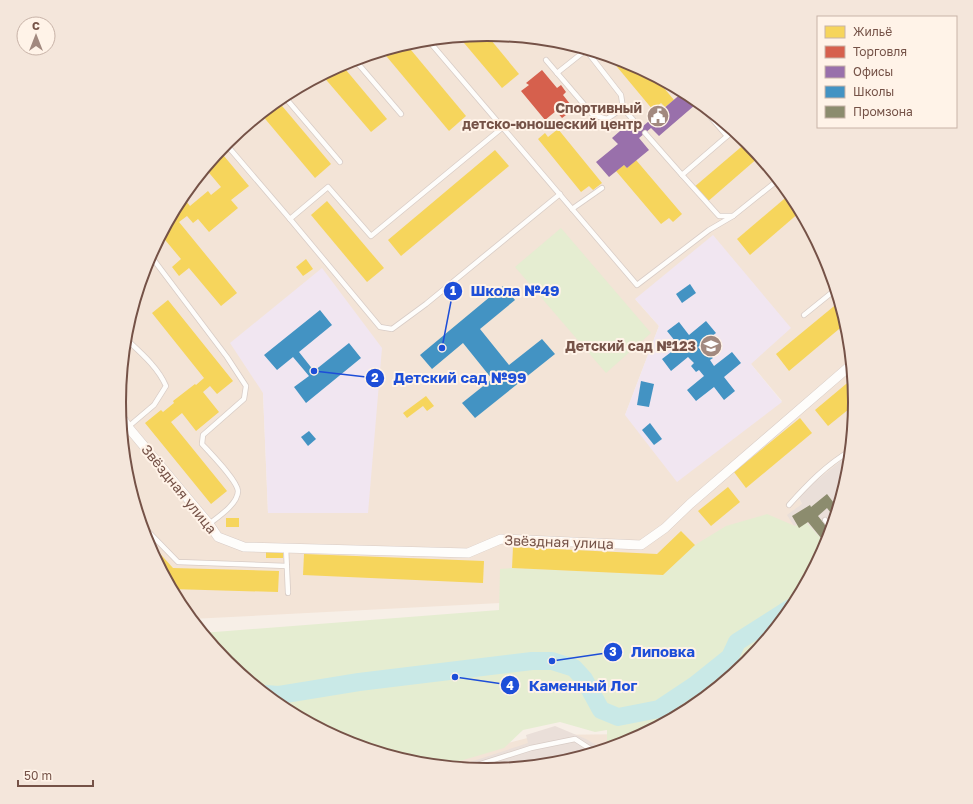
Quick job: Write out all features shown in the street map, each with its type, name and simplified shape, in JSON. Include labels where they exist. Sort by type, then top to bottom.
[{"type":"street","name":"Звёздная улица","points":[[126,424],[209,524],[218,537],[244,547],[468,553],[501,539],[641,545],[665,528],[696,499],[846,369]]},
{"type":"lane","points":[[432,45],[637,285],[710,230],[733,216],[774,183]]},
{"type":"lane","points":[[557,73],[582,53]]},
{"type":"lane","points":[[591,56],[621,95],[623,108],[640,128]]},
{"type":"lane","points":[[546,60],[593,115],[607,119],[623,108]]},
{"type":"lane","points":[[358,64],[401,114]]},
{"type":"lane","points":[[288,101],[340,162]]},
{"type":"lane","points":[[682,175],[727,136],[718,125]]},
{"type":"lane","points":[[290,219],[328,187],[371,236],[502,128]]},
{"type":"lane","points":[[645,133],[719,216],[733,216]]},
{"type":"lane","points":[[230,148],[380,328],[392,329],[426,304],[560,194]]},
{"type":"lane","points":[[572,209],[602,188]]},
{"type":"lane","points":[[154,261],[227,357],[246,386],[244,399],[203,435],[202,444],[235,482],[238,492],[233,504],[209,524]]},
{"type":"lane","points":[[804,316],[830,294]]},
{"type":"lane","points":[[128,427],[154,405],[166,386],[145,357],[131,343]]},
{"type":"lane","points":[[788,505],[836,458],[843,454]]},
{"type":"lane","points":[[151,534],[178,562],[287,566]]},
{"type":"lane","points":[[286,548],[288,593]]},
{"type":"lane","points":[[484,763],[531,748],[575,739],[589,748]]},
{"type":"shaded area","points":[[486,41],[510,42],[534,44],[580,53],[625,68],[646,78],[667,89],[706,116],[725,131],[758,164],[787,201],[810,242],[820,264],[835,309],[841,332],[847,378],[847,426],[843,459],[798,496],[802,504],[804,521],[820,539],[817,547],[639,596],[198,619],[186,603],[163,562],[153,540],[138,495],[132,472],[126,426],[126,378],[132,332],[138,309],[153,264],[163,242],[186,201],[200,182],[231,147],[248,131],[286,102],[306,89],[348,68],[370,60],[393,53],[439,44]],"holes":[[[635,299],[751,364],[782,401],[625,415],[659,326]],[[263,393],[368,513],[268,513]]]},
{"type":"shaded area","name":"Детский сад №123","points":[[713,235],[791,328],[751,364],[782,402],[677,482],[625,415],[659,326],[635,299]]},
{"type":"shaded area","points":[[322,268],[382,348],[368,513],[268,513],[263,393],[230,343]]},
{"type":"shaded area","points":[[843,459],[835,495],[820,539],[804,521],[794,526],[787,515],[802,504],[798,496]]},
{"type":"shaded area","points":[[555,726],[586,739],[597,746],[580,751],[534,760],[486,763],[469,762],[528,743],[526,735]]},
{"type":"shaded area","points":[[629,734],[580,751],[534,760],[486,763],[442,760],[539,735]]},
{"type":"green space","points":[[561,228],[651,333],[606,373],[515,267]]},
{"type":"green space","points":[[767,514],[795,526],[805,521],[821,538],[810,562],[787,603],[758,640],[742,657],[706,688],[667,715],[625,736],[607,743],[607,730],[595,732],[560,722],[523,730],[504,748],[458,762],[439,760],[393,751],[348,736],[306,715],[286,702],[248,673],[209,632],[499,610],[500,569],[512,568],[663,575],[695,545],[726,526]]},
{"type":"building: Жильё","points":[[492,41],[519,74],[502,88],[463,42]]},
{"type":"building: Жильё","points":[[410,49],[466,116],[449,131],[386,55]]},
{"type":"building: Жильё","points":[[615,64],[663,87],[674,100],[665,107],[661,103],[653,110]]},
{"type":"building: Жильё","points":[[345,69],[387,119],[371,132],[325,79]]},
{"type":"building: Жильё","points":[[281,105],[331,164],[315,178],[264,118]]},
{"type":"building: Жильё","points":[[558,129],[602,183],[593,190],[589,186],[581,192],[538,139],[545,133],[548,137]]},
{"type":"building: Жильё","points":[[742,147],[755,161],[706,203],[693,188]]},
{"type":"building: Жильё","points":[[495,150],[509,166],[401,256],[388,240]]},
{"type":"building: Жильё","points":[[223,155],[249,186],[231,200],[238,208],[209,232],[198,219],[193,223],[187,216],[179,222],[237,293],[221,306],[189,268],[179,276],[172,267],[181,259],[164,239],[186,201],[190,206],[208,191],[211,195],[221,187],[208,172]]},
{"type":"building: Жильё","points":[[636,160],[682,214],[673,222],[669,218],[661,224],[616,171],[624,165],[627,168]]},
{"type":"building: Жильё","points":[[785,198],[795,216],[750,255],[737,239]]},
{"type":"building: Жильё","points":[[327,201],[384,268],[367,282],[311,215]]},
{"type":"building: Жильё","points":[[306,259],[313,269],[303,276],[296,267]]},
{"type":"building: Жильё","points":[[168,300],[233,381],[217,394],[210,386],[203,392],[219,412],[196,431],[182,413],[171,422],[227,491],[211,504],[145,423],[161,410],[163,412],[174,403],[173,401],[204,378],[152,313]]},
{"type":"building: Жильё","points":[[834,306],[840,328],[789,371],[776,354]]},
{"type":"building: Жильё","points":[[847,383],[848,410],[828,426],[815,410]]},
{"type":"building: Жильё","points":[[426,396],[434,406],[427,411],[423,406],[407,418],[403,413]]},
{"type":"building: Жильё","points":[[800,418],[812,433],[746,488],[734,472]]},
{"type":"building: Жильё","points":[[728,487],[740,502],[711,526],[698,511]]},
{"type":"building: Жильё","points":[[226,518],[239,518],[239,527],[226,527]]},
{"type":"building: Жильё","points":[[681,531],[695,545],[663,575],[512,568],[513,547],[657,554]]},
{"type":"building: Жильё","points":[[266,549],[283,549],[283,558],[266,558]]},
{"type":"building: Жильё","points":[[158,552],[173,568],[279,571],[278,592],[178,589]]},
{"type":"building: Жильё","points":[[304,554],[484,561],[483,583],[303,575]]},
{"type":"building: Торговля","points":[[542,70],[557,88],[561,85],[566,92],[563,95],[574,109],[562,118],[556,111],[545,120],[521,91],[529,85],[526,83]]},
{"type":"building: Офисы","points":[[678,96],[693,107],[659,136],[651,128],[639,138],[649,150],[627,168],[624,165],[609,177],[596,162],[618,144],[612,138],[628,124],[635,133]]},
{"type":"building: Школы","points":[[690,284],[696,293],[682,303],[676,294]]},
{"type":"building: Школы","points":[[503,286],[515,300],[480,329],[509,365],[542,339],[555,354],[475,418],[462,403],[492,379],[463,343],[432,369],[420,355]]},
{"type":"building: Школы","points":[[320,310],[332,325],[299,352],[314,371],[349,343],[361,358],[306,403],[294,387],[309,376],[293,357],[277,370],[264,355]]},
{"type":"building: Школы","points":[[706,321],[716,333],[698,347],[703,353],[706,350],[713,358],[710,360],[714,366],[732,352],[741,363],[724,377],[735,391],[724,400],[714,387],[696,401],[687,390],[704,376],[699,370],[696,372],[691,366],[694,363],[688,357],[671,371],[662,359],[679,346],[667,331],[679,322],[689,335]]},
{"type":"building: Школы","points":[[641,381],[654,384],[649,407],[637,405]]},
{"type":"building: Школы","points":[[650,423],[662,439],[654,445],[642,430]]},
{"type":"building: Школы","points":[[309,431],[316,439],[308,446],[301,437]]},
{"type":"building: Промзона","points":[[827,494],[833,502],[830,512],[827,508],[818,516],[825,525],[821,538],[808,522],[799,528],[792,516],[810,505],[811,507]]},
{"type":"waterway","points":[[276,695],[359,682],[532,661],[552,661],[574,668],[584,679],[601,710],[618,717],[659,709],[695,685],[730,657],[737,642],[777,617]]},
{"type":"place","name":"Спортивный детско-юношеский центр","points":[[658,116]]},
{"type":"place","name":"Детский сад №123","points":[[711,346]]},
{"type":"place","name":"Школа №49","points":[[442,348]]},
{"type":"place","name":"Детский сад №99","points":[[314,371]]},
{"type":"place","name":"Липовка","points":[[552,661]]},
{"type":"place","name":"Каменный Лог","points":[[455,677]]}]
